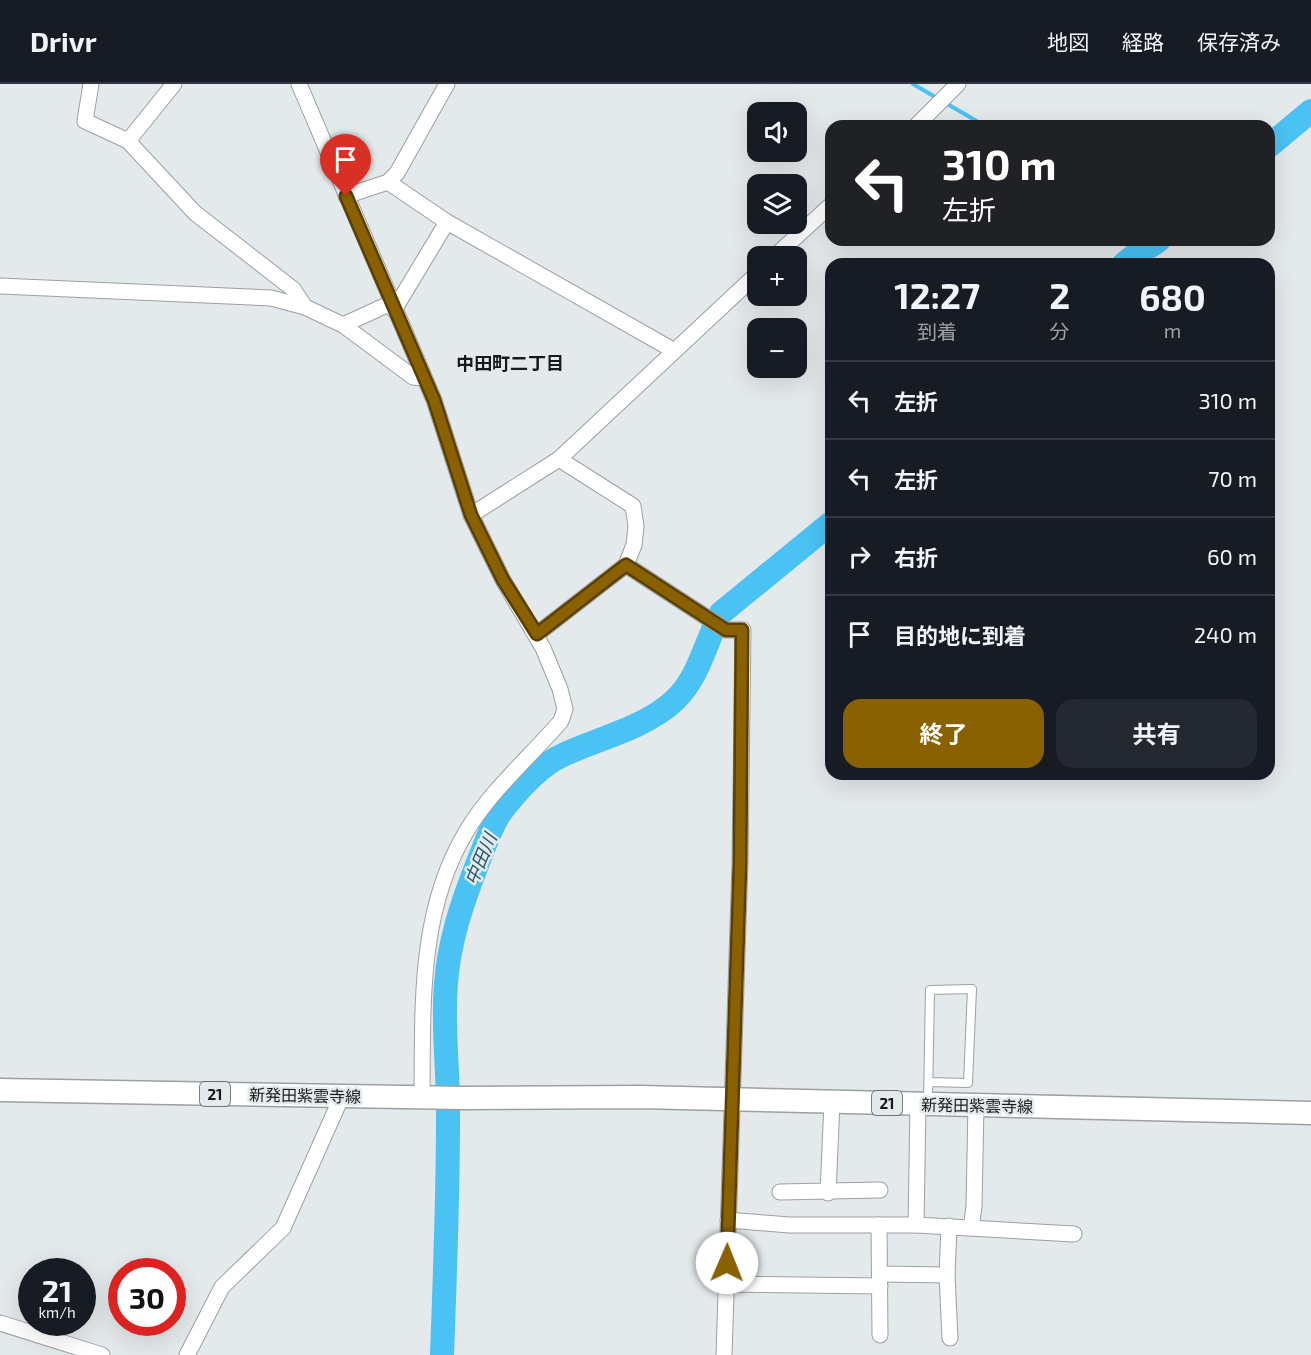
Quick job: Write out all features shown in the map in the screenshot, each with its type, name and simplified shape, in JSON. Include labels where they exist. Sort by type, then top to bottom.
[{"type":"main road","name":"新発田紫雲寺線","points":[[0,1090],[832,1102],[925,1096],[976,1104],[1311,1113]]},
{"type":"street","points":[[91,84],[85,121],[128,141],[195,213],[293,289],[305,307]]},
{"type":"street","points":[[128,141],[174,84]]},
{"type":"street","points":[[299,84],[434,400],[471,515],[503,580],[537,634],[560,689],[565,709],[561,722],[501,785],[466,832],[445,879],[430,928],[423,986],[426,1097]]},
{"type":"street","points":[[346,196],[388,182],[397,173],[447,84]]},
{"type":"street","points":[[922,120],[953,89]]},
{"type":"street","points":[[388,182],[447,222],[673,350]]},
{"type":"street","points":[[786,246],[825,210]]},
{"type":"street","points":[[343,325],[393,307],[447,222]]},
{"type":"street","points":[[471,515],[559,459],[747,283]]},
{"type":"street","points":[[0,286],[271,298],[305,307],[343,325],[413,377],[423,378]]},
{"type":"street","points":[[537,634],[626,565],[634,545],[636,526],[633,506],[559,459]]},
{"type":"street","points":[[626,565],[726,630],[742,630],[740,863],[724,1355]]},
{"type":"street","points":[[187,1355],[222,1287],[283,1228],[342,1096]]},
{"type":"street","points":[[916,1225],[925,1096]]},
{"type":"street","points":[[828,1193],[832,1102]]},
{"type":"street","points":[[971,1228],[974,1207],[976,1104]]},
{"type":"street","points":[[780,1192],[828,1193],[879,1190]]},
{"type":"street","points":[[728,1220],[789,1225],[949,1226],[1074,1234]]},
{"type":"street","points":[[879,1225],[880,1335]]},
{"type":"street","points":[[949,1226],[946,1275],[950,1338]]},
{"type":"street","points":[[727,1284],[880,1280],[946,1275]]},
{"type":"street","points":[[0,1323],[102,1355]]},
{"type":"lane","points":[[972,989],[968,1083],[925,1096],[930,990],[972,989]]},
{"type":"waterway","points":[[913,84],[937,98]]},
{"type":"waterway","points":[[944,102],[975,120]]},
{"type":"waterway","name":"中田川","points":[[1275,141],[1311,111]]},
{"type":"waterway","points":[[1128,246],[1134,253]]},
{"type":"waterway","name":"中田川","points":[[1131,258],[1150,246]]},
{"type":"waterway","name":"中田川","points":[[442,1355],[448,1148],[446,983],[450,953],[461,908],[490,833],[507,804],[546,765],[561,756],[635,726],[663,710],[675,700],[696,670],[721,613],[825,528]]},
{"type":"district","name":"中田町二丁目","points":[[510,363]]},
{"type":"route","points":[[346,196],[434,400],[471,515],[503,580],[537,634],[626,565],[708,616],[726,630],[742,630],[740,863],[727,1263]]}]
